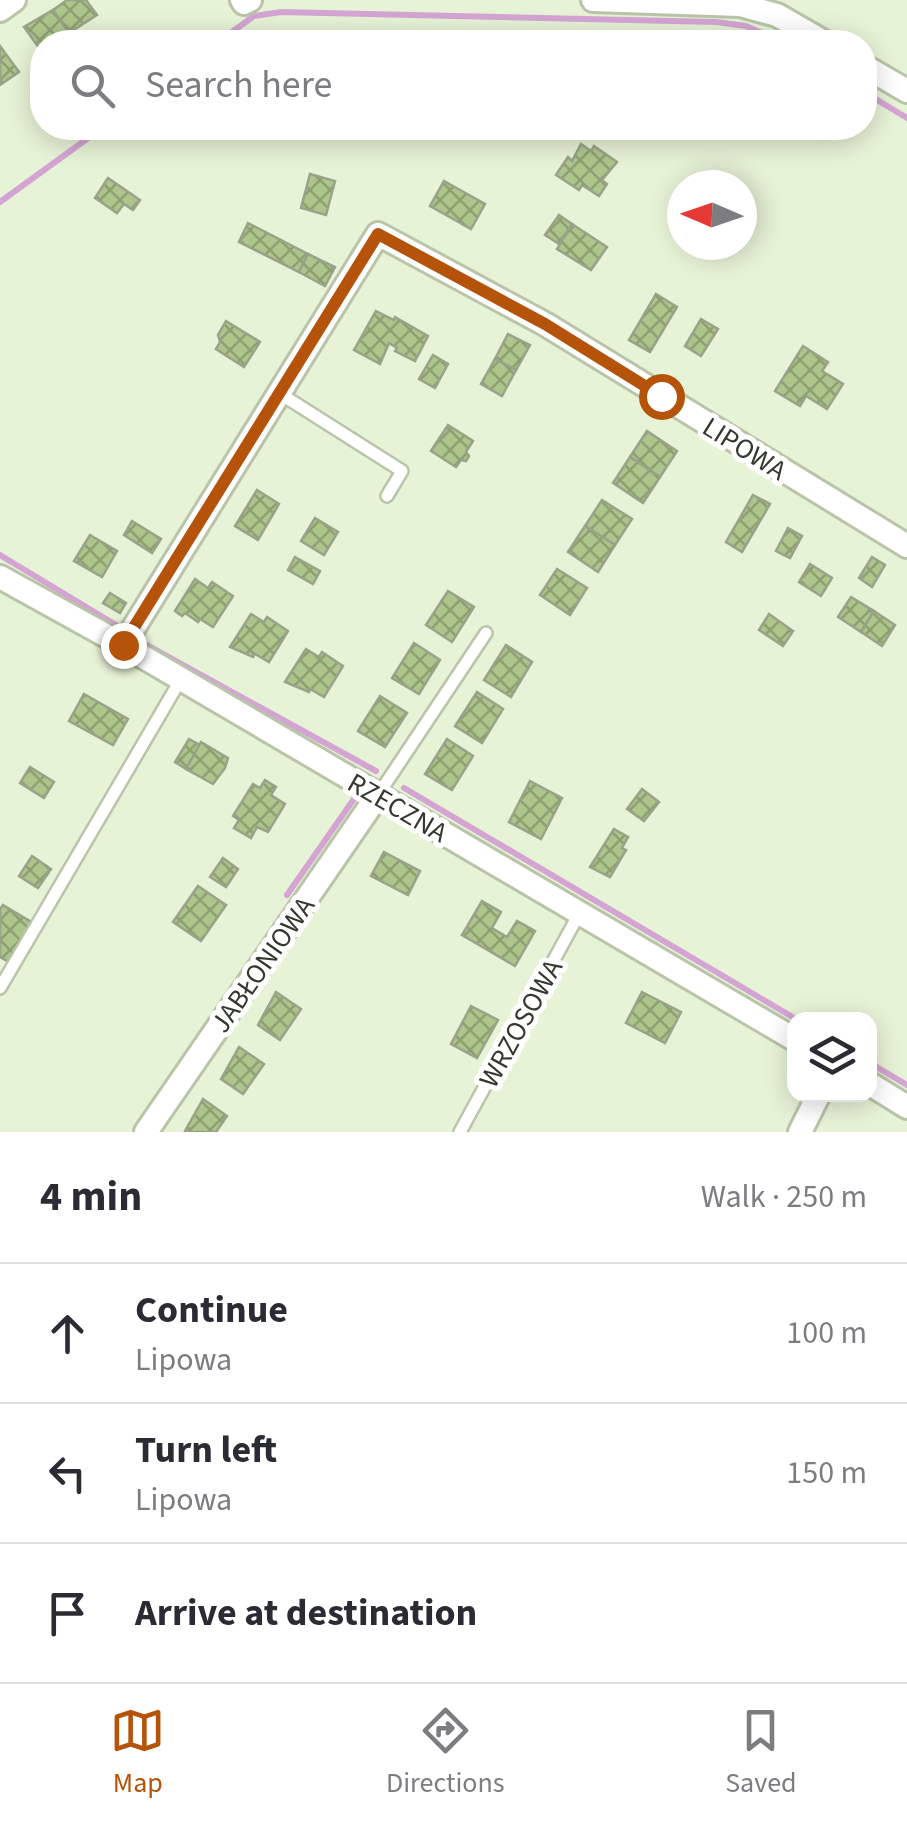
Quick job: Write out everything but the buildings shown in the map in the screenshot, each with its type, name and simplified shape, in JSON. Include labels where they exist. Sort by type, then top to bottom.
[{"type":"street","points":[[0,10],[14,0]]},
{"type":"street","points":[[593,0],[740,5],[777,15],[803,30]]},
{"type":"street","points":[[877,74],[907,91]]},
{"type":"street","name":"LIPOWA","points":[[123,645],[378,234],[545,324],[907,546]]},
{"type":"street","name":"RZECZNA","points":[[0,577],[123,645],[787,1036]]},
{"type":"street","name":"JABŁONIOWA","points":[[146,1132],[378,795]]},
{"type":"street","points":[[877,1088],[907,1107]]},
{"type":"street","points":[[800,1132],[816,1102]]},
{"type":"lane","points":[[279,393],[402,472],[387,496]]},
{"type":"lane","points":[[378,795],[486,633]]},
{"type":"lane","points":[[0,988],[181,680]]},
{"type":"lane","name":"WRZOSOWA","points":[[460,1132],[580,914]]},
{"type":"waterway","points":[[235,30],[254,16],[281,12],[716,22],[755,30]]},
{"type":"waterway","points":[[877,100],[907,118]]},
{"type":"waterway","points":[[0,202],[85,140]]},
{"type":"waterway","points":[[0,555],[121,628]]},
{"type":"waterway","points":[[143,643],[376,771]]},
{"type":"waterway","points":[[404,788],[787,1014]]},
{"type":"waterway","points":[[287,895],[356,796]]},
{"type":"waterway","points":[[877,1067],[907,1085]]},
{"type":"route","points":[[123,645],[378,234],[545,324],[661,396]]}]
